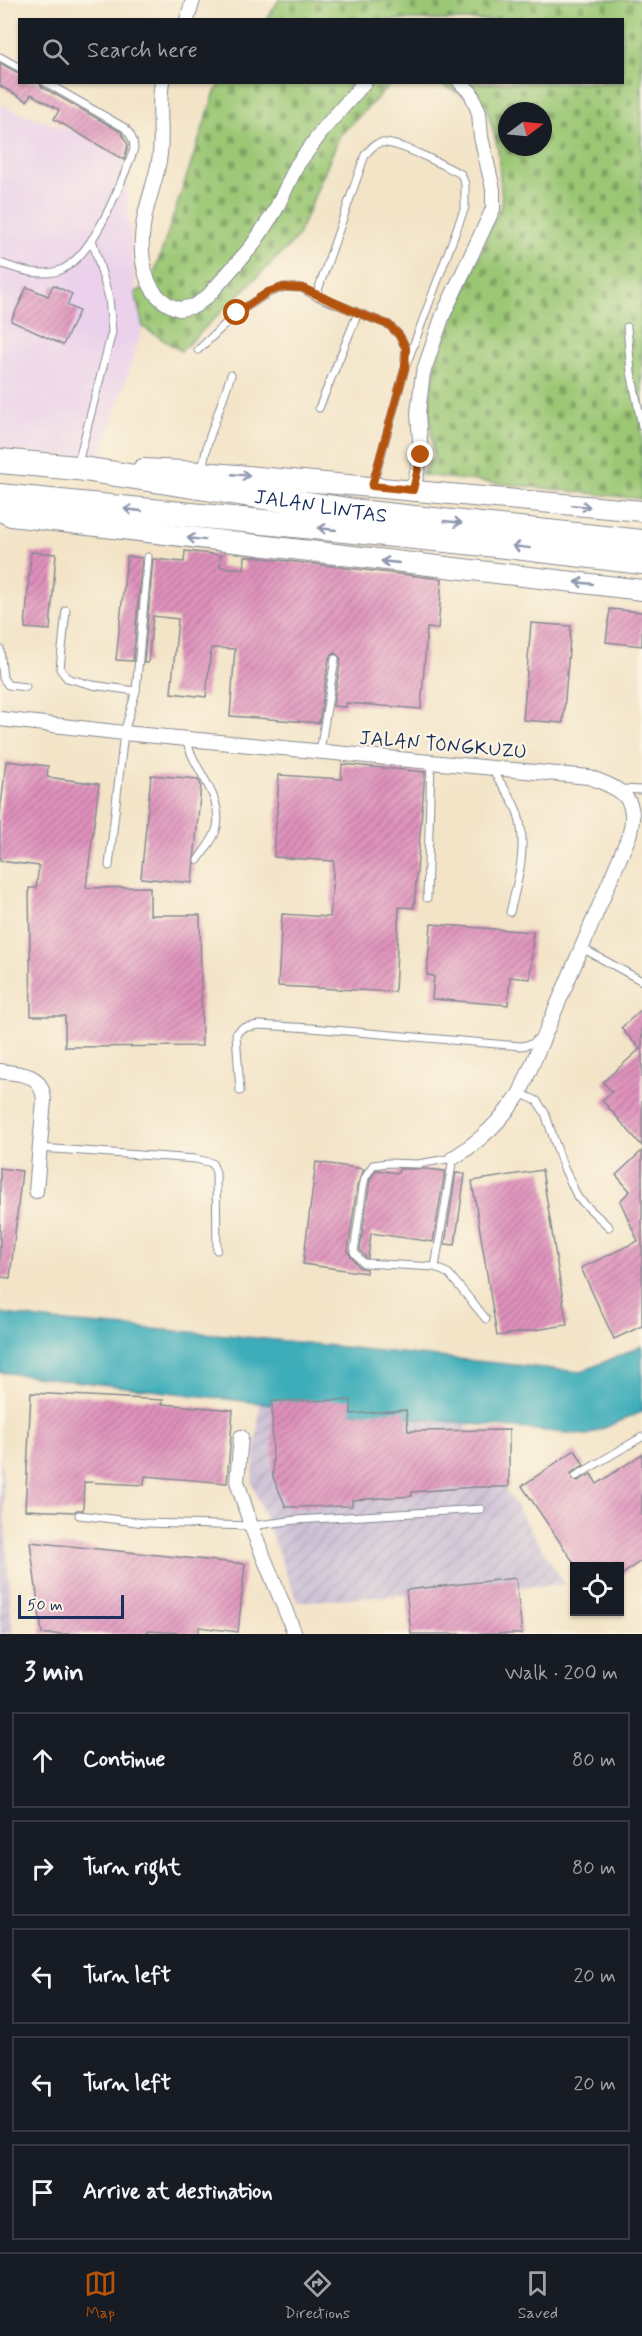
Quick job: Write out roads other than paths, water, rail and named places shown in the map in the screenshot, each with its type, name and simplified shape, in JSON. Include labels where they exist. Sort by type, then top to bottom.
[{"type":"highway","name":"JALAN LINTAS","points":[[0,461],[77,468],[367,513],[642,543]]},
{"type":"highway","name":"JALAN LINTAS","points":[[3,511],[506,546],[642,562]]},
{"type":"street","points":[[188,18],[193,0]]},
{"type":"street","points":[[162,84],[159,161],[145,215],[142,257],[150,286],[158,298],[179,309],[195,306],[208,295],[252,246],[275,211],[297,165],[326,126],[363,84]]},
{"type":"street","points":[[413,490],[421,455],[418,413],[423,373],[443,315],[493,209],[493,189],[479,113],[471,93],[462,84]]},
{"type":"street","points":[[77,468],[202,472],[642,511]]},
{"type":"street","points":[[3,511],[642,590]]},
{"type":"street","name":"JALAN TONGKUZU","points":[[0,719],[431,764],[589,777],[618,789]]},
{"type":"street","points":[[453,1158],[490,1130],[506,1114],[520,1093],[629,836],[634,819],[633,806],[618,789]]},
{"type":"street","points":[[0,1071],[34,1077],[43,1087],[44,1100],[36,1191]]},
{"type":"street","points":[[241,1437],[237,1481],[251,1526],[295,1634]]},
{"type":"lane","points":[[0,57],[18,67]]},
{"type":"lane","points":[[0,263],[34,272],[61,270],[71,264],[92,239],[112,206],[134,149],[132,137],[125,128],[48,84]]},
{"type":"lane","points":[[316,296],[365,155],[374,145],[382,142],[396,145],[461,174],[465,184],[465,207],[405,368],[372,486]]},
{"type":"lane","points":[[77,468],[112,332],[109,298],[92,239]]},
{"type":"lane","points":[[198,350],[237,313],[268,292],[284,287],[302,288],[316,296],[389,325],[399,335],[406,348],[405,368]]},
{"type":"lane","points":[[319,408],[358,313]]},
{"type":"lane","points":[[627,327],[642,426]]},
{"type":"lane","points":[[202,472],[208,442],[231,375]]},
{"type":"lane","points":[[109,867],[124,733],[136,691],[148,557]]},
{"type":"lane","points":[[66,610],[60,669],[67,678],[92,685],[136,691]]},
{"type":"lane","points":[[0,649],[3,678],[8,685],[26,687]]},
{"type":"lane","points":[[320,751],[335,659]]},
{"type":"lane","points":[[186,739],[190,755],[213,793],[217,804],[217,828],[212,840],[198,860]]},
{"type":"lane","points":[[427,898],[431,764]]},
{"type":"lane","points":[[490,768],[519,816],[522,864],[510,912]]},
{"type":"lane","points":[[618,789],[642,790]]},
{"type":"lane","points":[[582,948],[642,981]]},
{"type":"lane","points":[[240,1090],[236,1034],[242,1028],[259,1025],[311,1028],[520,1046],[532,1044],[547,1030]]},
{"type":"lane","points":[[520,1093],[537,1101],[545,1113],[562,1166],[578,1198],[609,1227]]},
{"type":"lane","points":[[40,1148],[196,1159],[212,1163],[216,1172],[218,1250]]},
{"type":"lane","points":[[435,1267],[453,1158],[418,1164],[373,1165],[365,1178],[363,1187],[354,1252],[363,1263],[435,1267],[449,1274],[486,1319]]},
{"type":"lane","points":[[576,1476],[642,1437]]},
{"type":"lane","points":[[79,1515],[145,1523],[251,1526],[296,1520],[481,1509]]},
{"type":"water","points":[[0,1313],[53,1321],[227,1335],[581,1372],[642,1346],[642,1412],[587,1435],[260,1403],[0,1372]]}]
